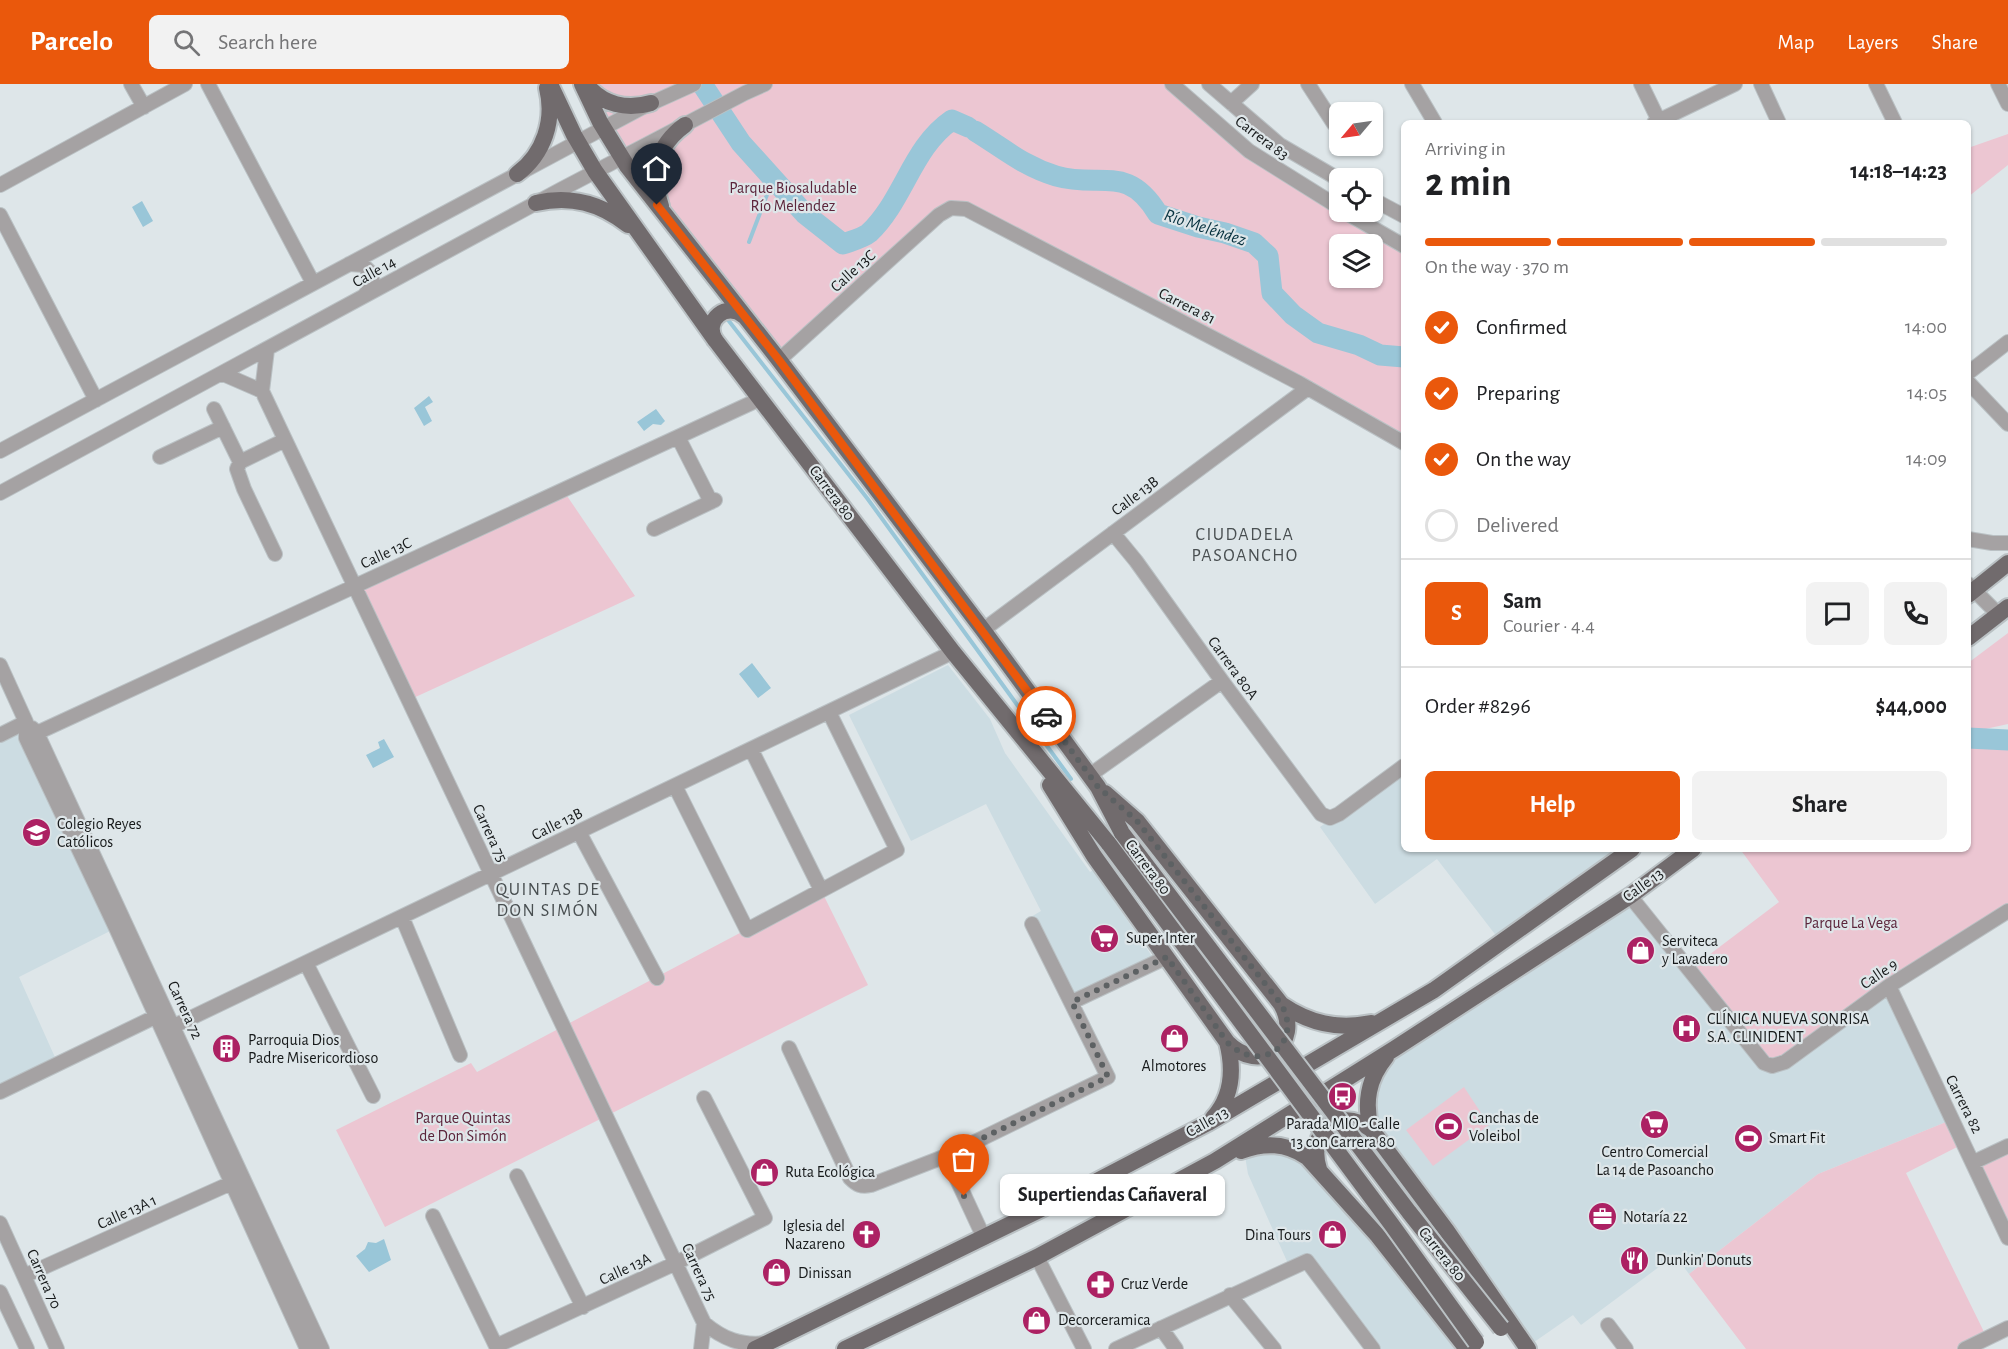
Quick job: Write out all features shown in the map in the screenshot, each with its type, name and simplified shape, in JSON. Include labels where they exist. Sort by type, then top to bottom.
[{"type":"main road","name":"Carrera 80","points":[[548,84],[595,171],[716,341],[953,652],[1008,718],[1115,838],[1408,1212],[1520,1349]]},
{"type":"main road","points":[[517,174],[533,159],[547,131],[550,107],[548,84]]},
{"type":"main road","name":"Carrera 80","points":[[584,84],[605,129],[622,158],[779,360],[1094,781],[1115,838],[1392,1225],[1474,1347]]},
{"type":"main road","points":[[584,84],[597,96],[614,105],[632,107],[651,103]]},
{"type":"main road","points":[[669,219],[661,207],[656,192],[657,164],[670,137],[685,125]]},
{"type":"main road","points":[[537,203],[572,199],[586,202],[619,219],[644,240]]},
{"type":"main road","points":[[716,341],[711,330],[714,318],[718,314],[735,310],[745,317]]},
{"type":"main road","points":[[1971,589],[2008,563]]},
{"type":"main road","points":[[1971,636],[2003,610]]},
{"type":"main road","points":[[1008,718],[1094,856],[1227,1042],[1236,1051],[1247,1056],[1259,1057],[1271,1053],[1281,1045],[1286,1034],[1288,1022],[1281,1004],[1137,821],[1094,781]]},
{"type":"main road","name":"Calle 13","points":[[762,1346],[1066,1197],[1208,1123],[1434,990],[1628,852]]},
{"type":"main road","name":"Calle 13","points":[[845,1349],[1037,1257],[1215,1161],[1394,1049],[1630,896],[1689,852]]},
{"type":"main road","points":[[1281,1004],[1304,1018],[1330,1025],[1357,1026],[1384,1018]]},
{"type":"main road","points":[[1208,1123],[1224,1101],[1230,1087],[1231,1056],[1227,1042]]},
{"type":"main road","points":[[1371,1129],[1367,1105],[1372,1080],[1377,1068],[1394,1049]]},
{"type":"main road","points":[[1319,1169],[1315,1149],[1318,1138],[1324,1130],[1342,1120],[1362,1123],[1371,1129]]},
{"type":"main road","name":"Carrera 80","points":[[1371,1129],[1447,1231],[1528,1349]]},
{"type":"main road","name":"Carrera 80","points":[[1215,1161],[1267,1144],[1284,1146],[1300,1152],[1319,1169],[1474,1347]]},
{"type":"street","points":[[131,84],[144,107]]},
{"type":"street","points":[[0,185],[185,84]]},
{"type":"street","points":[[208,84],[313,283]]},
{"type":"street","name":"Calle 14","points":[[3,490],[223,374],[595,171],[765,84]]},
{"type":"street","name":"Carrera 83","points":[[1172,84],[1267,165],[1329,202]]},
{"type":"street","name":"Carrera 83","points":[[1209,84],[1281,145],[1329,173]]},
{"type":"street","points":[[1231,103],[1252,84]]},
{"type":"street","points":[[1308,84],[1329,116]]},
{"type":"street","points":[[1412,84],[1433,120]]},
{"type":"street","points":[[1641,84],[1657,120]]},
{"type":"street","points":[[1662,120],[1736,84]]},
{"type":"street","points":[[1761,84],[1778,120]]},
{"type":"street","points":[[1876,84],[1894,120]]},
{"type":"street","points":[[1998,84],[2008,104]]},
{"type":"street","name":"Calle 14","points":[[0,451],[651,103],[693,85]]},
{"type":"street","points":[[1231,136],[1238,140],[1250,135],[1252,128],[1248,119]]},
{"type":"street","points":[[1267,165],[1262,155],[1264,148],[1269,143],[1281,145]]},
{"type":"street","points":[[1383,205],[1401,214]]},
{"type":"street","name":"Calle 13C","points":[[779,360],[939,215],[951,208]]},
{"type":"street","name":"Carrera 81","points":[[951,208],[966,209],[1308,388],[1401,441]]},
{"type":"street","points":[[0,215],[96,400]]},
{"type":"street","points":[[1362,222],[1401,244]]},
{"type":"street","points":[[346,265],[351,263],[363,265],[371,273],[373,284],[363,297]]},
{"type":"street","points":[[1971,371],[2008,342]]},
{"type":"street","points":[[223,374],[262,391],[267,350]]},
{"type":"street","points":[[1971,385],[2008,424]]},
{"type":"street","name":"Calle 13B","points":[[983,630],[1308,388]]},
{"type":"street","name":"Carrera 75","points":[[262,391],[704,1323],[716,1333],[730,1340],[762,1346]]},
{"type":"street","name":"Calle 13C","points":[[32,735],[760,399]]},
{"type":"street","points":[[214,409],[240,462],[237,473],[275,554]]},
{"type":"street","points":[[160,457],[223,427]]},
{"type":"street","points":[[654,529],[713,501],[678,437]]},
{"type":"street","points":[[240,462],[285,440]]},
{"type":"street","name":"Carrera 80A","points":[[1113,533],[1136,561],[1321,814],[1330,818],[1339,814],[1401,768]]},
{"type":"street","points":[[1971,540],[2008,543]]},
{"type":"street","points":[[1971,591],[2003,610]]},
{"type":"street","name":"Calle 13B","points":[[174,1026],[953,652]]},
{"type":"street","name":"Carrera 72","points":[[0,665],[281,1274],[322,1349]]},
{"type":"street","points":[[1094,781],[1222,681]]},
{"type":"street","points":[[675,786],[747,930],[897,850],[829,712]]},
{"type":"street","points":[[0,735],[26,722]]},
{"type":"street","points":[[751,749],[821,890]]},
{"type":"street","points":[[579,832],[657,978]]},
{"type":"street","name":"Calle 9","points":[[1630,896],[1764,1063],[1772,1066],[1785,1062],[1889,986],[2008,911]]},
{"type":"street","points":[[402,917],[460,1055]]},
{"type":"street","points":[[789,1048],[850,1178],[862,1186],[871,1185],[946,1156],[1108,1077],[1032,924]]},
{"type":"street","points":[[1072,1002],[1167,957]]},
{"type":"street","points":[[306,963],[373,1096]]},
{"type":"street","name":"Carrera 82","points":[[1889,986],[2008,1238]]},
{"type":"street","points":[[0,1092],[162,1014]]},
{"type":"street","name":"Carrera 72","points":[[162,1014],[174,1026],[238,1180]]},
{"type":"street","name":"Calle 13A","points":[[433,1216],[496,1346],[676,1263],[765,1218],[704,1098]]},
{"type":"street","points":[[1974,1162],[2008,1146]]},
{"type":"street","points":[[946,1156],[984,1238]]},
{"type":"street","points":[[517,1176],[583,1307]]},
{"type":"street","name":"Calle 13A 1","points":[[24,1276],[238,1180]]},
{"type":"street","name":"Carrera 70","points":[[0,1223],[57,1349]]},
{"type":"street","points":[[1037,1257],[1084,1349]]},
{"type":"street","points":[[1116,1349],[1307,1261],[1373,1349]]},
{"type":"street","name":"Carrera 72","points":[[281,1274],[307,1349]]},
{"type":"street","points":[[0,1292],[27,1349]]},
{"type":"street","points":[[1230,1295],[1274,1349]]},
{"type":"street","name":"Carrera 75","points":[[701,1349],[704,1323]]},
{"type":"street","points":[[1608,1325],[1626,1349]]},
{"type":"street","points":[[1161,1328],[1176,1349]]},
{"type":"street","points":[[1965,1349],[2008,1328]]},
{"type":"shaded area","points":[[948,665],[990,719],[1005,753],[1090,872],[1093,870],[1156,962],[1072,1002],[1029,918],[1041,911],[986,804],[911,841],[849,715]]},
{"type":"shaded area","name":"Colegio Reyes Católicos","points":[[26,722],[116,928],[19,977],[58,1064],[0,1092],[0,735]]},
{"type":"shaded area","points":[[1401,768],[1401,852],[1628,852],[1501,942],[1437,859],[1375,904],[1320,827]]},
{"type":"shaded area","name":"Centro Comercial La 14 de Pasoancho","points":[[1630,896],[1764,1063],[1889,986],[1951,1120],[1818,1174],[1689,1274],[1675,1255],[1581,1325],[1573,1315],[1527,1347],[1368,1117],[1377,1068]]},
{"type":"shaded area","points":[[1292,1148],[1467,1349],[1373,1349],[1307,1261],[1290,1268],[1248,1174],[1244,1150]]},
{"type":"green space","name":"Parque Biosaludable Río Melendez","points":[[582,84],[1172,84],[1231,137],[1329,199],[1329,222],[1366,222],[1401,244],[1401,441],[951,208],[779,360],[669,219]]},
{"type":"green space","points":[[2008,134],[2008,165],[1971,195],[1971,147]]},
{"type":"green space","points":[[563,490],[635,596],[409,700],[355,586]]},
{"type":"green space","points":[[2008,633],[2008,724],[1976,731],[1971,730],[1971,661]]},
{"type":"green space","name":"Parque La Vega","points":[[1971,738],[2008,740],[2008,911],[1772,1066],[1689,970],[1779,902],[1742,852],[1971,852]]},
{"type":"green space","name":"Parque Quintas de Don Simón","points":[[821,890],[868,985],[385,1227],[336,1130],[471,1063],[477,1072]]},
{"type":"green space","name":"Canchas de Voleibol","points":[[1464,1087],[1489,1125],[1433,1166],[1406,1130]]},
{"type":"green space","points":[[1951,1120],[1965,1143],[1906,1173],[1987,1338],[1965,1349],[1746,1349],[1689,1274],[1818,1174]]},
{"type":"green space","points":[[2008,1146],[2008,1238],[1974,1162]]},
{"type":"water","points":[[142,201],[153,221],[143,227],[132,207]]},
{"type":"water","points":[[429,396],[433,402],[425,407],[432,421],[424,426],[414,408]]},
{"type":"water","points":[[656,409],[665,421],[661,425],[653,424],[644,431],[637,422]]},
{"type":"water","points":[[752,663],[771,688],[758,698],[739,674]]},
{"type":"water","points":[[384,739],[394,757],[373,768],[366,755],[380,748],[378,742]]},
{"type":"water","points":[[384,1239],[391,1260],[369,1272],[356,1256],[365,1249],[368,1242],[376,1243]]},
{"type":"waterway","name":"Río Meléndez","points":[[702,84],[741,143],[805,214],[843,244],[866,235],[881,220],[917,159],[938,131],[952,120],[968,127]]},
{"type":"waterway","name":"Río Meléndez","points":[[975,131],[1023,162],[1044,172],[1072,179],[1124,183],[1135,188],[1147,198],[1158,214],[1254,243],[1268,256],[1272,293],[1293,315],[1318,333],[1359,345],[1380,355],[1401,357]]},
{"type":"waterway","points":[[749,242],[773,179]]},
{"type":"waterway","points":[[725,316],[867,498],[1071,779]]},
{"type":"waterway","name":"Río Meléndez","points":[[1971,738],[2008,740]]},
{"type":"way so far","points":[[964,1196],[946,1156],[1108,1077],[1072,1002],[1167,957],[1227,1042],[1236,1051],[1247,1056],[1259,1057],[1271,1053],[1281,1045],[1286,1034],[1288,1022],[1281,1004],[1137,821],[1098,787],[1046,716]]},
{"type":"place","name":"Colegio Reyes Católicos","points":[[36,833]]},
{"type":"place","name":"Super Inter","points":[[1105,938]]},
{"type":"place","name":"Serviteca y Lavadero","points":[[1641,950]]},
{"type":"place","name":"CLÍNICA NUEVA SONRISA S.A. CLINIDENT","points":[[1686,1028]]},
{"type":"place","name":"Almotores","points":[[1174,1038]]},
{"type":"place","name":"Parroquia Dios Padre Misericordioso","points":[[227,1049]]},
{"type":"place","name":"Parada MIO - Calle 13 con Carrera 80","points":[[1343,1096]]},
{"type":"place","name":"Centro Comercial La 14 de Pasoancho","points":[[1655,1124]]},
{"type":"place","name":"Canchas de Voleibol","points":[[1448,1127]]},
{"type":"place","name":"Smart Fit","points":[[1748,1138]]},
{"type":"place","name":"Ruta Ecológica","points":[[764,1172]]},
{"type":"place","name":"Supertiendas Cañaveral","points":[[964,1196]]},
{"type":"place","name":"Notaría 22","points":[[1602,1217]]},
{"type":"place","name":"Iglesia del Nazareno","points":[[866,1235]]},
{"type":"place","name":"Dina Tours","points":[[1332,1235]]},
{"type":"place","name":"Dunkin' Donuts","points":[[1635,1260]]},
{"type":"place","name":"Dinissan","points":[[777,1273]]},
{"type":"place","name":"Cruz Verde","points":[[1100,1284]]},
{"type":"place","name":"Decorceramica","points":[[1037,1320]]},
{"type":"district","name":"CIUDADELA PASOANCHO","points":[[1245,545]]},
{"type":"district","name":"QUINTAS DE DON SIMÓN","points":[[548,900]]},
{"type":"route","points":[[657,205],[779,360],[1046,716]]}]
